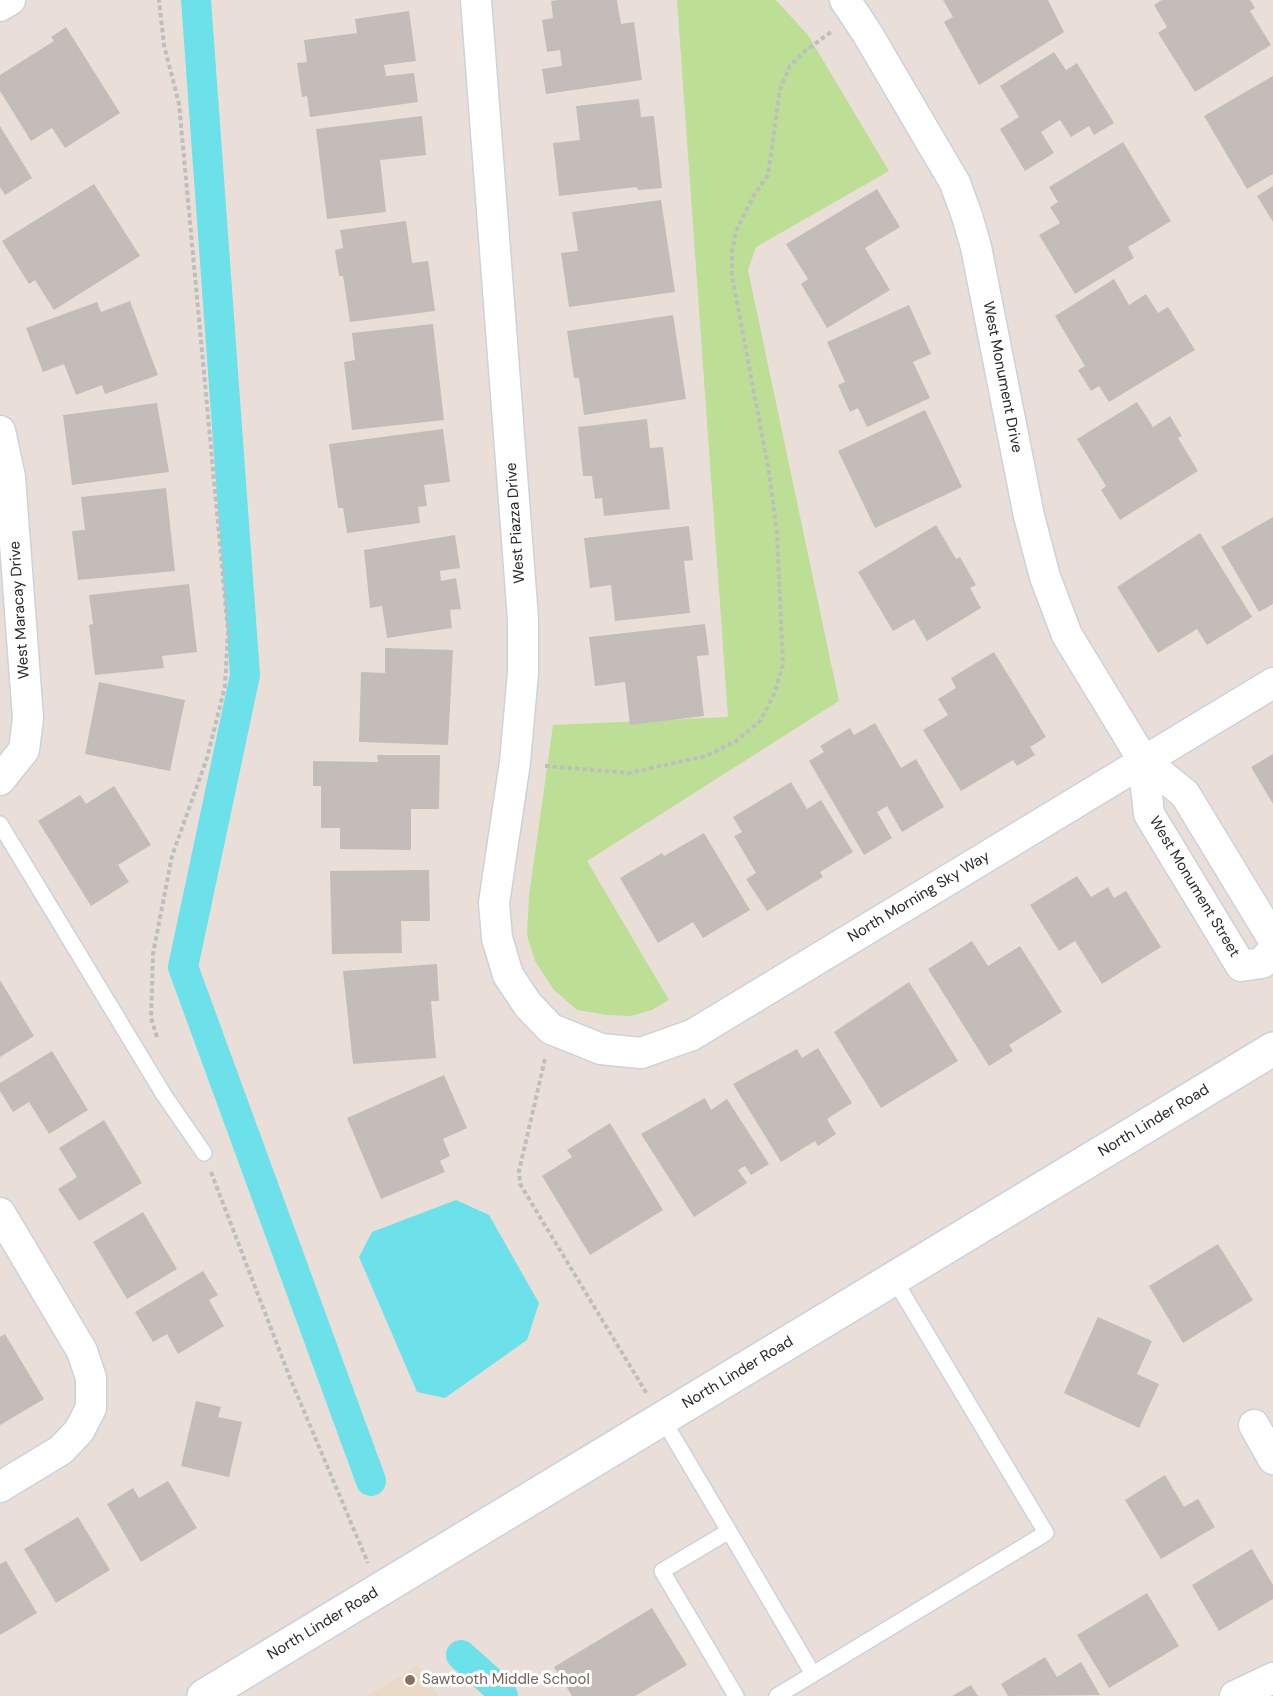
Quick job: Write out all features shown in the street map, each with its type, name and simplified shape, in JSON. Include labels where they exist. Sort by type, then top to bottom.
[{"type":"main road","name":"North Linder Road","points":[[204,1696],[1273,1049]]},
{"type":"street","points":[[0,6],[10,0]]},
{"type":"street","name":"West Piazza Drive","points":[[476,0],[523,619],[524,673],[515,762],[494,903],[497,938],[508,975],[528,1005],[551,1029]]},
{"type":"street","name":"West Monument Drive","points":[[851,9],[955,183],[976,247],[1029,516],[1045,577],[1067,634],[1143,760]]},
{"type":"street","name":"West Maracay Drive","points":[[0,431],[10,477],[28,718],[24,750],[0,780]]},
{"type":"street","name":"North Morning Sky Way","points":[[551,1029],[601,1049],[641,1053],[692,1035],[1273,683]]},
{"type":"street","name":"West Monument Street","points":[[1143,760],[1185,794],[1270,958],[1241,966],[1149,814],[1143,760]]},
{"type":"street","points":[[0,1213],[82,1351],[91,1378],[91,1408],[79,1431],[61,1450],[0,1487]]},
{"type":"street","points":[[1254,1425],[1273,1459]]},
{"type":"street","points":[[1235,1696],[1273,1678]]},
{"type":"lane","points":[[0,824],[164,1095],[204,1154]]},
{"type":"lane","points":[[777,1696],[1046,1533],[894,1279]]},
{"type":"lane","points":[[662,1418],[813,1674]]},
{"type":"lane","points":[[729,1531],[662,1571],[736,1696]]},
{"type":"path","points":[[158,1038],[151,1018],[153,954],[172,856],[207,758],[225,686],[228,631],[179,104],[164,45],[159,0]]},
{"type":"path","points":[[515,762],[629,773],[706,756],[736,741],[762,720],[776,692],[783,664],[777,533],[770,472],[732,276],[732,252],[736,231],[754,195],[768,175],[780,90],[790,66],[851,9]]},
{"type":"path","points":[[551,1029],[519,1171],[520,1184],[662,1418]]},
{"type":"path","points":[[204,1154],[290,1378],[355,1535],[381,1589]]},
{"type":"shaded area","name":"Sawtooth Middle School","points":[[418,1665],[438,1696],[367,1696]]},
{"type":"green space","points":[[677,0],[776,0],[808,35],[889,171],[756,247],[748,270],[839,701],[587,861],[669,1000],[652,1010],[631,1016],[607,1015],[577,1010],[554,990],[535,961],[527,935],[529,896],[553,725],[728,717]]},
{"type":"water","points":[[456,1200],[489,1215],[539,1303],[527,1340],[445,1398],[417,1392],[359,1257],[372,1232]]},
{"type":"building","points":[[617,0],[621,24],[634,22],[642,80],[546,94],[542,69],[562,66],[560,50],[547,52],[542,20],[553,18],[551,1]]},
{"type":"building","points":[[943,0],[1048,0],[1064,32],[979,85],[944,22],[953,17]]},
{"type":"building","points":[[1162,0],[1250,0],[1255,8],[1250,11],[1271,45],[1195,92],[1158,33],[1167,27],[1154,5]]},
{"type":"building","points":[[409,11],[416,61],[384,65],[386,76],[414,73],[418,102],[310,117],[307,96],[302,97],[297,63],[307,62],[304,40],[357,33],[355,19]]},
{"type":"building","points":[[66,27],[120,113],[65,148],[52,128],[31,141],[0,91],[0,75],[54,41],[51,37]]},
{"type":"building","points":[[1054,52],[1066,70],[1077,63],[1114,123],[1094,135],[1089,126],[1071,137],[1060,120],[1041,132],[1054,153],[1025,171],[1000,129],[1019,117],[1000,86]]},
{"type":"building","points":[[1273,76],[1273,174],[1247,189],[1204,116]]},
{"type":"building","points":[[639,99],[641,117],[654,116],[662,188],[638,190],[637,187],[559,196],[553,143],[580,140],[576,106]]},
{"type":"building","points":[[422,116],[426,155],[380,160],[386,212],[327,219],[316,129]]},
{"type":"building","points":[[0,126],[32,178],[5,195],[0,187]]},
{"type":"building","points":[[1123,142],[1171,221],[1128,247],[1134,258],[1075,294],[1039,235],[1060,223],[1050,207],[1058,202],[1049,187]]},
{"type":"building","points":[[94,184],[140,256],[54,310],[35,280],[29,284],[2,241]]},
{"type":"building","points":[[1273,186],[1273,222],[1257,196]]},
{"type":"building","points":[[877,189],[900,227],[865,248],[890,290],[827,328],[801,284],[808,279],[786,244]]},
{"type":"building","points":[[661,200],[675,292],[569,307],[561,253],[578,251],[572,212]]},
{"type":"building","points":[[406,221],[412,263],[428,261],[435,311],[350,322],[343,276],[339,276],[335,250],[343,248],[340,230]]},
{"type":"building","points":[[1114,279],[1129,305],[1146,294],[1158,313],[1168,307],[1195,350],[1109,402],[1099,386],[1091,391],[1078,370],[1085,366],[1055,316]]},
{"type":"building","points":[[130,301],[158,375],[105,394],[102,385],[76,395],[64,364],[43,372],[26,328],[97,302],[101,312]]},
{"type":"building","points":[[909,305],[931,354],[913,362],[930,398],[867,427],[858,408],[850,412],[838,385],[845,382],[827,342]]},
{"type":"building","points":[[673,315],[686,399],[584,415],[579,378],[574,378],[567,331]]},
{"type":"building","points":[[433,324],[444,420],[352,430],[344,362],[355,360],[352,333]]},
{"type":"building","points":[[1137,402],[1153,427],[1170,416],[1182,436],[1178,438],[1198,471],[1120,520],[1101,490],[1106,486],[1077,439]]},
{"type":"building","points":[[157,403],[169,472],[72,485],[63,415]]},
{"type":"building","points":[[925,410],[962,487],[875,528],[838,451]]},
{"type":"building","points":[[647,419],[650,448],[663,447],[670,509],[604,516],[602,498],[595,499],[592,476],[583,476],[578,427]]},
{"type":"building","points":[[443,429],[450,482],[424,485],[427,506],[418,507],[420,523],[347,533],[343,508],[338,508],[329,444]]},
{"type":"building","points":[[166,488],[175,571],[78,580],[72,531],[85,530],[81,497]]},
{"type":"building","points":[[1273,517],[1273,604],[1259,612],[1221,547]]},
{"type":"building","points":[[936,525],[956,559],[960,557],[976,585],[970,588],[981,608],[927,641],[914,619],[893,631],[858,572]]},
{"type":"building","points":[[689,526],[693,560],[684,561],[690,613],[615,621],[611,585],[590,588],[584,538]]},
{"type":"building","points":[[1200,533],[1252,617],[1207,645],[1197,629],[1158,653],[1117,587]]},
{"type":"building","points":[[455,535],[460,568],[440,571],[441,581],[456,578],[461,609],[450,610],[452,628],[387,638],[382,606],[370,608],[364,550]]},
{"type":"building","points":[[189,584],[197,652],[162,656],[164,668],[95,675],[89,625],[93,624],[89,595]]},
{"type":"building","points":[[705,624],[709,655],[697,656],[704,716],[630,725],[625,682],[595,686],[589,637]]},
{"type":"building","points":[[385,648],[453,650],[448,745],[359,742],[361,672],[385,673]]},
{"type":"building","points":[[994,652],[1046,737],[1030,747],[1035,755],[1017,766],[1013,760],[961,791],[923,730],[948,715],[938,699],[956,688],[951,678]]},
{"type":"building","points":[[99,682],[185,700],[170,771],[85,754]]},
{"type":"building","points":[[875,723],[901,768],[916,759],[944,807],[902,832],[887,806],[877,812],[892,838],[864,855],[809,761],[824,752],[820,746],[850,728],[854,735]]},
{"type":"building","points":[[1273,754],[1273,804],[1251,767]]},
{"type":"building","points":[[377,755],[440,755],[439,809],[411,809],[411,850],[340,849],[340,828],[321,828],[321,786],[313,786],[313,761],[378,762]]},
{"type":"building","points":[[791,782],[807,809],[821,800],[853,852],[820,872],[823,877],[767,911],[746,879],[756,873],[734,836],[742,832],[733,817]]},
{"type":"building","points":[[114,786],[151,845],[118,865],[129,882],[91,906],[38,821],[80,795],[86,804]]},
{"type":"building","points":[[704,833],[750,910],[703,938],[693,922],[658,943],[620,878],[662,853],[664,856]]},
{"type":"building","points":[[429,870],[430,921],[401,921],[402,953],[332,954],[330,871]]},
{"type":"building","points":[[1077,876],[1091,897],[1108,887],[1114,898],[1126,891],[1161,947],[1102,984],[1075,941],[1059,951],[1030,905]]},
{"type":"building","points":[[972,941],[988,966],[1020,946],[1062,1012],[1009,1045],[1013,1051],[989,1066],[928,969]]},
{"type":"building","points":[[437,964],[439,1001],[431,1001],[436,1058],[353,1064],[343,971]]},
{"type":"building","points":[[0,980],[34,1036],[0,1057]]},
{"type":"building","points":[[909,982],[958,1061],[881,1108],[834,1032]]},
{"type":"building","points":[[818,1048],[852,1103],[827,1119],[836,1134],[818,1146],[815,1141],[781,1162],[733,1084],[797,1049],[802,1058]]},
{"type":"building","points":[[52,1051],[88,1110],[49,1134],[29,1102],[13,1112],[0,1091],[0,1083]]},
{"type":"building","points":[[444,1075],[467,1128],[443,1139],[450,1156],[440,1161],[445,1172],[381,1199],[347,1118]]},
{"type":"building","points":[[705,1098],[711,1110],[727,1099],[769,1164],[751,1175],[745,1166],[738,1170],[747,1183],[694,1217],[641,1134]]},
{"type":"building","points":[[104,1120],[142,1183],[79,1221],[58,1189],[77,1177],[59,1148]]},
{"type":"building","points":[[610,1123],[663,1210],[590,1255],[542,1176],[572,1157],[567,1150]]},
{"type":"building","points":[[143,1212],[177,1269],[127,1299],[93,1242]]},
{"type":"building","points":[[1218,1244],[1253,1300],[1183,1343],[1149,1286]]},
{"type":"building","points":[[203,1271],[218,1295],[209,1300],[224,1326],[178,1354],[167,1334],[153,1342],[135,1312]]},
{"type":"building","points":[[1098,1317],[1152,1341],[1137,1374],[1159,1384],[1139,1428],[1064,1393]]},
{"type":"building","points":[[5,1334],[44,1399],[0,1425],[0,1337]]},
{"type":"building","points":[[196,1401],[221,1407],[218,1417],[242,1422],[229,1477],[181,1466]]},
{"type":"building","points":[[1165,1475],[1184,1507],[1198,1499],[1215,1527],[1161,1559],[1125,1500]]},
{"type":"building","points":[[168,1481],[197,1528],[141,1562],[107,1504],[133,1488],[139,1498]]},
{"type":"building","points":[[78,1517],[110,1570],[56,1603],[24,1549]]},
{"type":"building","points":[[1252,1549],[1273,1585],[1273,1599],[1219,1631],[1192,1585]]},
{"type":"building","points":[[6,1561],[37,1613],[0,1635],[0,1564]]},
{"type":"building","points":[[1147,1593],[1179,1646],[1109,1688],[1077,1635]]},
{"type":"building","points":[[652,1608],[687,1665],[635,1696],[572,1696],[554,1667]]},
{"type":"building","points":[[1045,1657],[1057,1677],[1081,1662],[1100,1695],[1008,1696],[1001,1684]]},
{"type":"building","points":[[971,1685],[978,1696],[952,1696]]},
{"type":"waterway","points":[[196,0],[245,675],[183,967],[371,1481]]},
{"type":"waterway","points":[[461,1655],[499,1689],[503,1696]]},
{"type":"place","name":"Sawtooth Middle School","points":[[410,1680]]}]
